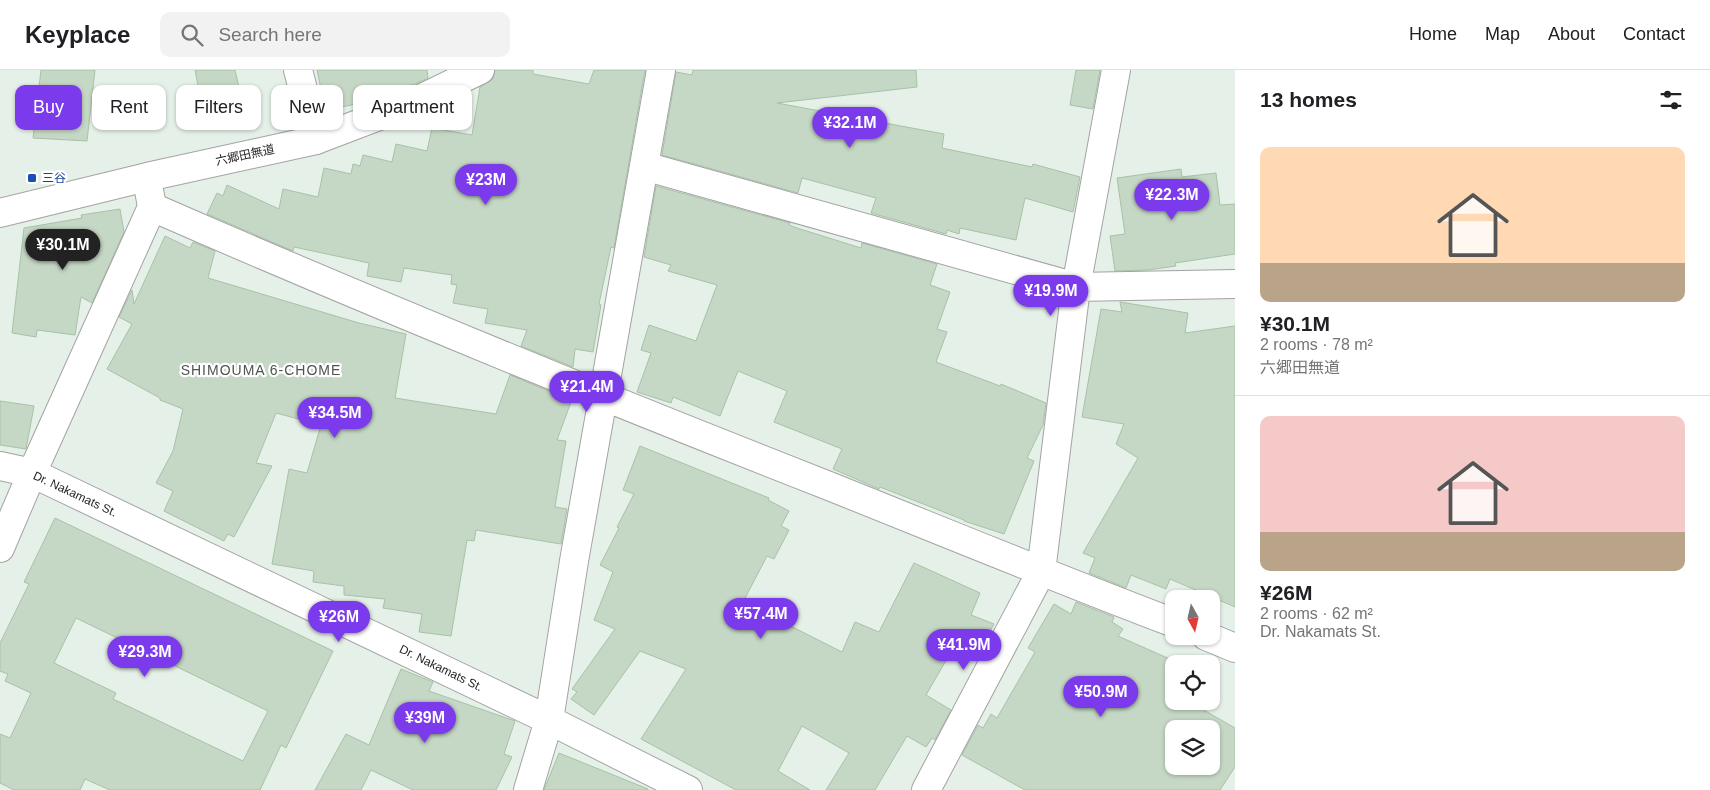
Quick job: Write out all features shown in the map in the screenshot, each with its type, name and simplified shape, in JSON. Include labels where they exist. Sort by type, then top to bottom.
[{"type":"street","points":[[298,70],[316,140]]},
{"type":"street","name":"六郷田無道","points":[[0,213],[147,177],[316,140],[408,105],[480,70]]},
{"type":"street","points":[[528,790],[549,720],[576,552],[661,70]]},
{"type":"street","points":[[926,790],[1041,572],[1076,286],[1116,70]]},
{"type":"street","points":[[644,166],[1076,286],[1235,284]]},
{"type":"street","points":[[0,548],[152,207],[147,177]]},
{"type":"street","points":[[152,207],[330,284],[603,397],[1165,620]]},
{"type":"street","name":"Dr. Nakamats St.","points":[[0,466],[32,473],[549,720],[688,790]]},
{"type":"street","points":[[1220,642],[1235,648]]},
{"type":"building","points":[[41,70],[95,70],[87,141],[33,138],[34,130],[82,130],[82,85],[39,85]]},
{"type":"building","points":[[195,70],[235,70],[238,85],[198,85]]},
{"type":"building","points":[[317,70],[427,70],[428,78],[410,85],[353,85],[353,105],[343,107],[343,85],[320,85]]},
{"type":"building","points":[[495,70],[533,70],[533,74],[589,84],[594,70],[645,70],[614,248],[611,247],[599,304],[601,305],[593,352],[575,349],[573,367],[521,346],[527,330],[485,323],[488,309],[453,303],[457,285],[451,284],[452,275],[404,268],[401,282],[367,276],[369,263],[294,247],[293,251],[207,214],[217,193],[223,196],[227,185],[279,209],[283,189],[318,197],[324,168],[351,174],[353,164],[360,166],[363,155],[392,162],[396,144],[427,151],[432,130],[472,135],[480,87],[493,79]]},
{"type":"building","points":[[693,70],[916,70],[917,87],[777,103],[944,134],[942,148],[1032,167],[1033,164],[1080,177],[1073,212],[1025,198],[1016,240],[960,228],[959,234],[947,230],[946,234],[871,213],[876,198],[802,178],[798,193],[662,155],[676,72],[692,75]]},
{"type":"building","points":[[1076,70],[1100,70],[1093,109],[1070,105]]},
{"type":"building","points":[[1181,169],[1182,177],[1216,173],[1220,205],[1235,204],[1235,254],[1175,263],[1176,266],[1148,270],[1115,271],[1110,236],[1125,234],[1117,178]]},
{"type":"building","points":[[656,186],[790,223],[789,225],[797,228],[861,248],[862,243],[937,264],[930,285],[950,292],[937,329],[947,332],[936,362],[1000,386],[1001,384],[1046,403],[1043,425],[1027,458],[1034,461],[1004,534],[964,521],[880,487],[879,489],[833,469],[842,449],[774,422],[787,391],[738,371],[720,416],[673,397],[671,403],[637,392],[651,353],[641,350],[649,325],[696,341],[717,285],[668,271],[671,265],[644,257]]},
{"type":"building","points":[[120,209],[124,232],[92,303],[81,297],[75,335],[37,330],[36,337],[12,333],[24,228],[82,218],[81,215]]},
{"type":"building","points":[[165,236],[190,248],[193,242],[215,251],[208,278],[359,323],[406,334],[395,398],[496,414],[510,375],[568,399],[571,402],[557,440],[566,441],[555,507],[567,509],[561,544],[476,530],[474,541],[467,540],[451,636],[419,632],[422,614],[383,608],[385,599],[344,595],[344,586],[313,582],[314,571],[272,564],[289,469],[307,473],[321,425],[276,413],[256,463],[272,466],[234,537],[228,534],[224,541],[164,511],[173,491],[156,483],[173,451],[183,409],[160,400],[160,398],[107,369],[132,324],[119,317],[132,290],[134,304]]},
{"type":"building","points":[[1120,302],[1188,313],[1185,333],[1235,326],[1235,607],[1220,601],[1220,590],[1196,590],[1170,579],[1166,589],[1131,575],[1126,588],[1089,573],[1095,558],[1083,553],[1138,458],[1116,444],[1124,424],[1082,417],[1101,309],[1122,312]]},
{"type":"building","points":[[0,401],[34,406],[26,449],[0,445]]},
{"type":"building","points":[[640,446],[769,498],[768,500],[789,511],[781,526],[789,530],[774,559],[767,556],[743,602],[842,652],[855,622],[879,632],[914,563],[980,593],[971,615],[994,624],[976,656],[955,645],[926,695],[951,710],[935,740],[932,738],[926,747],[907,736],[875,790],[826,790],[849,753],[802,726],[778,771],[810,790],[736,790],[641,739],[686,669],[640,651],[594,715],[571,699],[577,692],[572,689],[615,629],[594,620],[613,572],[600,565],[634,494],[623,490]]},
{"type":"building","points":[[55,518],[333,651],[286,748],[281,745],[260,790],[110,790],[85,779],[80,790],[14,790],[0,783],[0,734],[10,738],[31,693],[5,681],[8,674],[0,671],[0,643],[29,584],[24,582]],"holes":[[[76,618],[268,711],[243,761],[113,699],[116,693],[54,663]]]},
{"type":"building","points":[[1076,602],[1114,617],[1112,622],[1123,629],[1118,636],[1165,657],[1165,710],[1204,710],[1235,728],[1235,767],[1220,790],[1025,790],[962,755],[978,725],[983,728],[991,714],[997,718],[1035,652],[1028,648],[1054,604],[1071,614]]},
{"type":"building","points":[[401,669],[433,682],[429,691],[515,721],[504,754],[512,757],[496,790],[413,790],[371,770],[361,790],[315,790],[346,734],[369,745]]},
{"type":"building","points":[[559,753],[648,789],[648,790],[544,790]]},
{"type":"place","name":"三谷","points":[[32,178]]},
{"type":"district","name":"SHIMOUMA 6-CHOME","points":[[261,370]]}]
